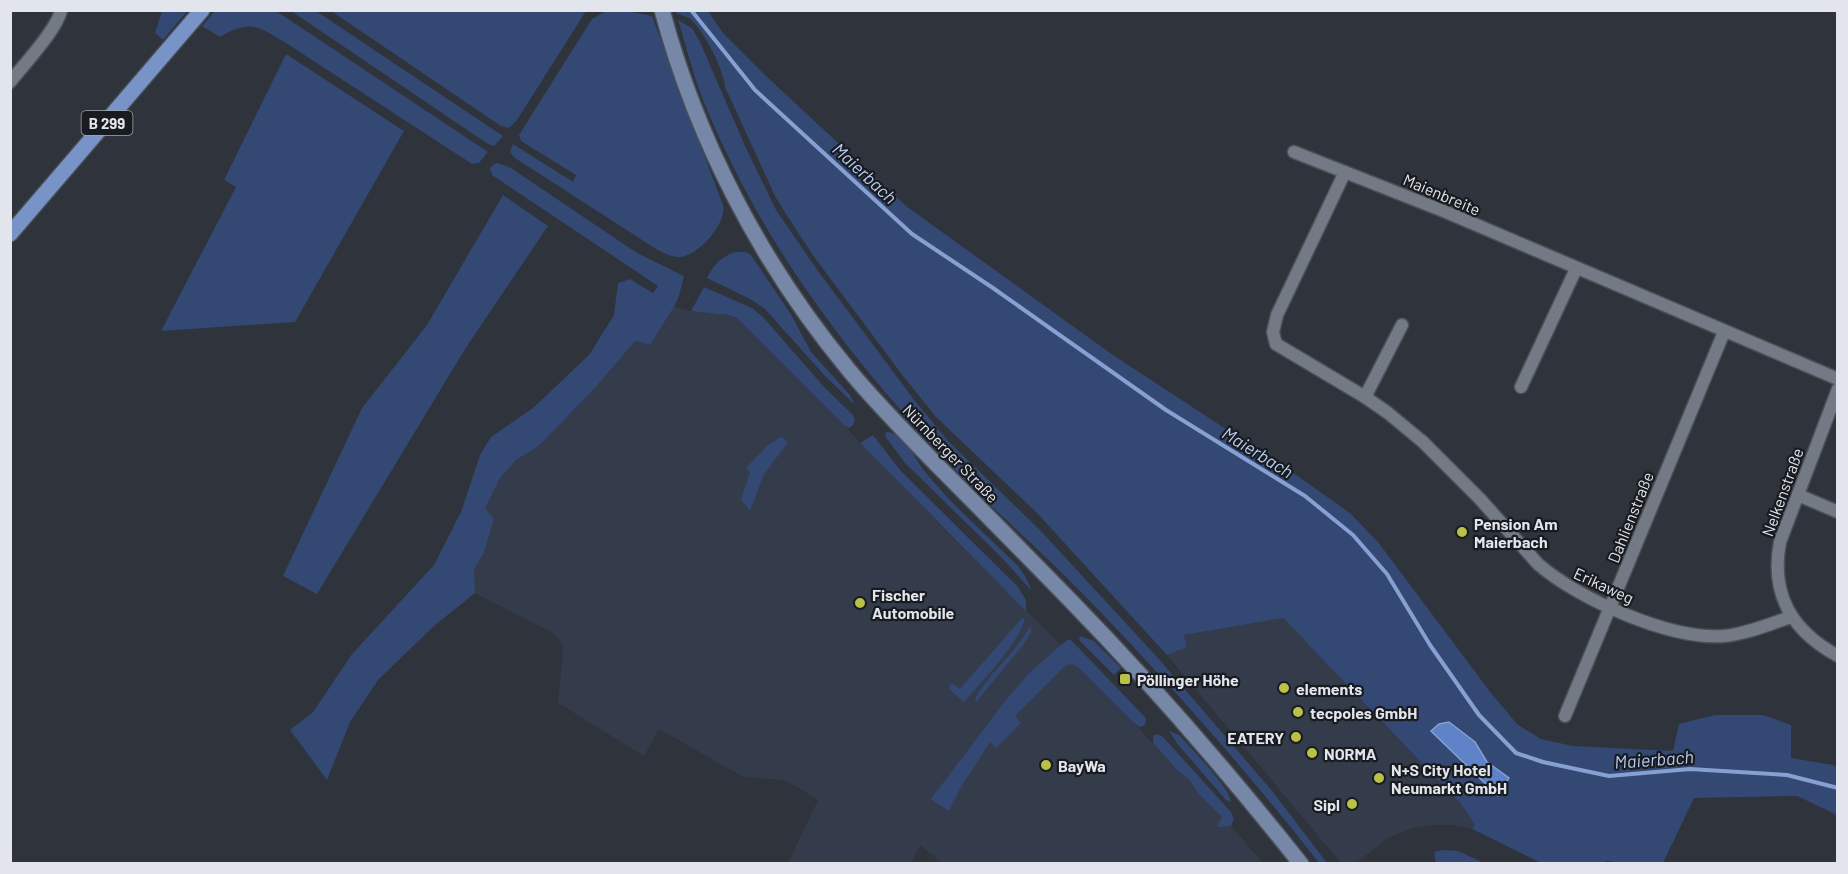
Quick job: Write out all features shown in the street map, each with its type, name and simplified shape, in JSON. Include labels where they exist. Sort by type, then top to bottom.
[{"type":"main road","name":"B 299","points":[[10,234],[202,10]]},
{"type":"main road","name":"Nürnberger Straße","points":[[664,16],[695,107],[736,202],[776,271],[814,327],[872,396],[1148,682],[1244,792],[1301,864]]},
{"type":"street","points":[[10,82],[51,31],[61,10]]},
{"type":"street","name":"Maienbreite","points":[[1294,152],[1456,217],[1838,380]]},
{"type":"street","name":"Erikaweg","points":[[1345,172],[1277,315],[1272,338],[1275,344],[1388,413],[1431,450],[1480,499],[1526,553],[1550,575],[1575,591],[1663,628],[1710,636],[1743,633],[1791,617]]},
{"type":"street","points":[[1521,387],[1576,269]]},
{"type":"street","points":[[1365,397],[1402,325]]},
{"type":"street","name":"Dahlienstraße","points":[[1565,716],[1724,332]]},
{"type":"street","name":"Nelkenstraße","points":[[1838,389],[1780,542],[1777,565],[1781,591],[1791,617],[1815,643],[1838,656]]},
{"type":"street","points":[[1798,495],[1838,512]]},
{"type":"shaded area","points":[[162,11],[187,11],[163,40],[155,33]]},
{"type":"shaded area","points":[[215,11],[276,11],[488,152],[479,163],[472,164],[268,32],[247,27],[239,28],[220,37],[202,26]]},
{"type":"shaded area","points":[[291,11],[316,11],[503,136],[494,146],[488,144]]},
{"type":"shaded area","points":[[331,11],[586,11],[517,120],[509,128],[501,126]]},
{"type":"shaded area","points":[[606,11],[627,11],[652,16],[723,205],[723,213],[716,230],[703,245],[687,255],[680,257],[668,255],[656,249],[515,158],[510,152],[513,144],[573,182],[576,175],[521,141],[519,135],[592,19]]},
{"type":"shaded area","points":[[676,11],[708,11],[723,33],[766,76],[906,206],[1113,355],[1350,513],[1378,542],[1491,693],[1517,724],[1541,739],[1573,746],[1673,751],[1679,724],[1715,715],[1763,715],[1791,725],[1791,758],[1837,767],[1837,815],[1797,796],[1694,798],[1663,863],[1630,864],[1606,861],[1604,864],[1541,863],[1472,829],[1475,825],[1461,804],[1283,618],[1184,635],[1187,647],[1167,655],[1037,513],[936,417],[903,376],[812,254],[786,214],[775,196],[725,87],[712,50],[695,24]]},
{"type":"shaded area","points":[[678,20],[692,28],[700,42],[776,210],[818,271],[915,401],[949,442],[1040,530],[1158,658],[1273,792],[1327,863],[1319,863],[1262,792],[1171,688],[1064,575],[973,488],[932,445],[856,356],[788,263],[730,161],[694,75]]},
{"type":"shaded area","points":[[286,54],[404,131],[295,322],[161,331],[236,187],[224,180]]},
{"type":"shaded area","points":[[498,163],[511,168],[637,253],[684,276],[679,296],[650,345],[635,341],[595,388],[539,446],[516,460],[500,478],[485,508],[494,519],[484,552],[474,570],[475,593],[434,626],[378,680],[350,722],[327,780],[290,730],[313,712],[352,654],[434,565],[461,512],[480,455],[491,437],[533,408],[589,355],[614,315],[618,283],[630,279],[653,293],[658,286],[492,175],[490,168]]},
{"type":"shaded area","points":[[503,195],[548,226],[465,349],[317,594],[283,576],[362,408],[427,325]]},
{"type":"shaded area","points":[[735,252],[746,252],[751,255],[792,316],[811,352],[850,395],[855,405],[825,376],[765,309],[707,278],[718,262]]},
{"type":"shaded area","points":[[704,287],[752,308],[763,317],[825,388],[853,415],[852,426],[849,428],[844,425],[737,318],[691,311]]},
{"type":"shaded area","points":[[674,307],[737,318],[1060,644],[1076,665],[1179,772],[1189,779],[1228,827],[1231,826],[1263,863],[942,863],[920,845],[911,863],[788,863],[818,800],[785,780],[743,777],[659,729],[644,756],[558,703],[563,652],[558,638],[551,632],[475,593],[473,570],[484,552],[484,508],[500,478],[516,460],[539,446],[595,388],[635,341],[650,345]]},
{"type":"shaded area","points":[[886,432],[893,433],[903,440],[945,495],[1018,566],[1032,591],[1001,557],[905,463],[885,436]]},
{"type":"shaded area","points":[[873,435],[900,470],[1018,587],[1026,600],[1026,611],[860,443]]},
{"type":"shaded area","points":[[781,437],[788,442],[763,476],[750,511],[741,500],[750,472],[746,468],[768,445]]},
{"type":"shaded area","points":[[1022,618],[1025,619],[1021,630],[1007,652],[964,702],[949,687],[952,683],[960,689]]},
{"type":"shaded area","points":[[1283,618],[1461,804],[1475,825],[1472,829],[1452,825],[1413,828],[1390,837],[1356,863],[1341,863],[1167,655],[1187,647],[1184,635]]},
{"type":"shaded area","points":[[1029,627],[1032,630],[1023,645],[975,701],[983,686],[1017,646]]},
{"type":"shaded area","points":[[1080,636],[1094,641],[1121,668],[1114,675],[1081,642]]},
{"type":"shaded area","points":[[1067,640],[1071,640],[1144,716],[1145,725],[1140,727],[1135,724],[1078,667],[1066,665],[1015,716],[1021,723],[996,748],[990,742],[961,787],[949,811],[931,799],[1008,697],[1030,672]]},
{"type":"shaded area","points":[[1449,722],[1475,742],[1487,762],[1509,778],[1498,796],[1431,731],[1439,724]]},
{"type":"shaded area","points":[[1169,731],[1179,735],[1204,762],[1225,788],[1231,802],[1226,800],[1179,746]]},
{"type":"shaded area","points":[[1157,734],[1163,737],[1231,812],[1234,819],[1231,826],[1217,826],[1222,817],[1153,743],[1153,736]]},
{"type":"shaded area","points":[[1458,851],[1484,863],[1436,863],[1434,852]]},
{"type":"waterway","name":"Maierbach","points":[[691,10],[755,90],[912,234],[1166,410],[1305,496],[1353,535],[1387,574],[1430,645],[1479,715],[1516,753],[1543,762],[1609,776],[1690,769],[1787,775],[1838,788]]},
{"type":"place","name":"Pension Am Maierbach","points":[[1462,532]]},
{"type":"place","name":"Fischer Automobile","points":[[860,603]]},
{"type":"place","name":"Pöllinger Höhe","points":[[1125,679]]},
{"type":"place","name":"elements","points":[[1284,688]]},
{"type":"place","name":"tecpoles GmbH","points":[[1298,712]]},
{"type":"place","name":"EATERY","points":[[1296,737]]},
{"type":"place","name":"NORMA","points":[[1312,753]]},
{"type":"place","name":"BayWa","points":[[1046,765]]},
{"type":"place","name":"N+S City Hotel Neumarkt GmbH","points":[[1379,778]]},
{"type":"place","name":"Sipl","points":[[1352,804]]}]
